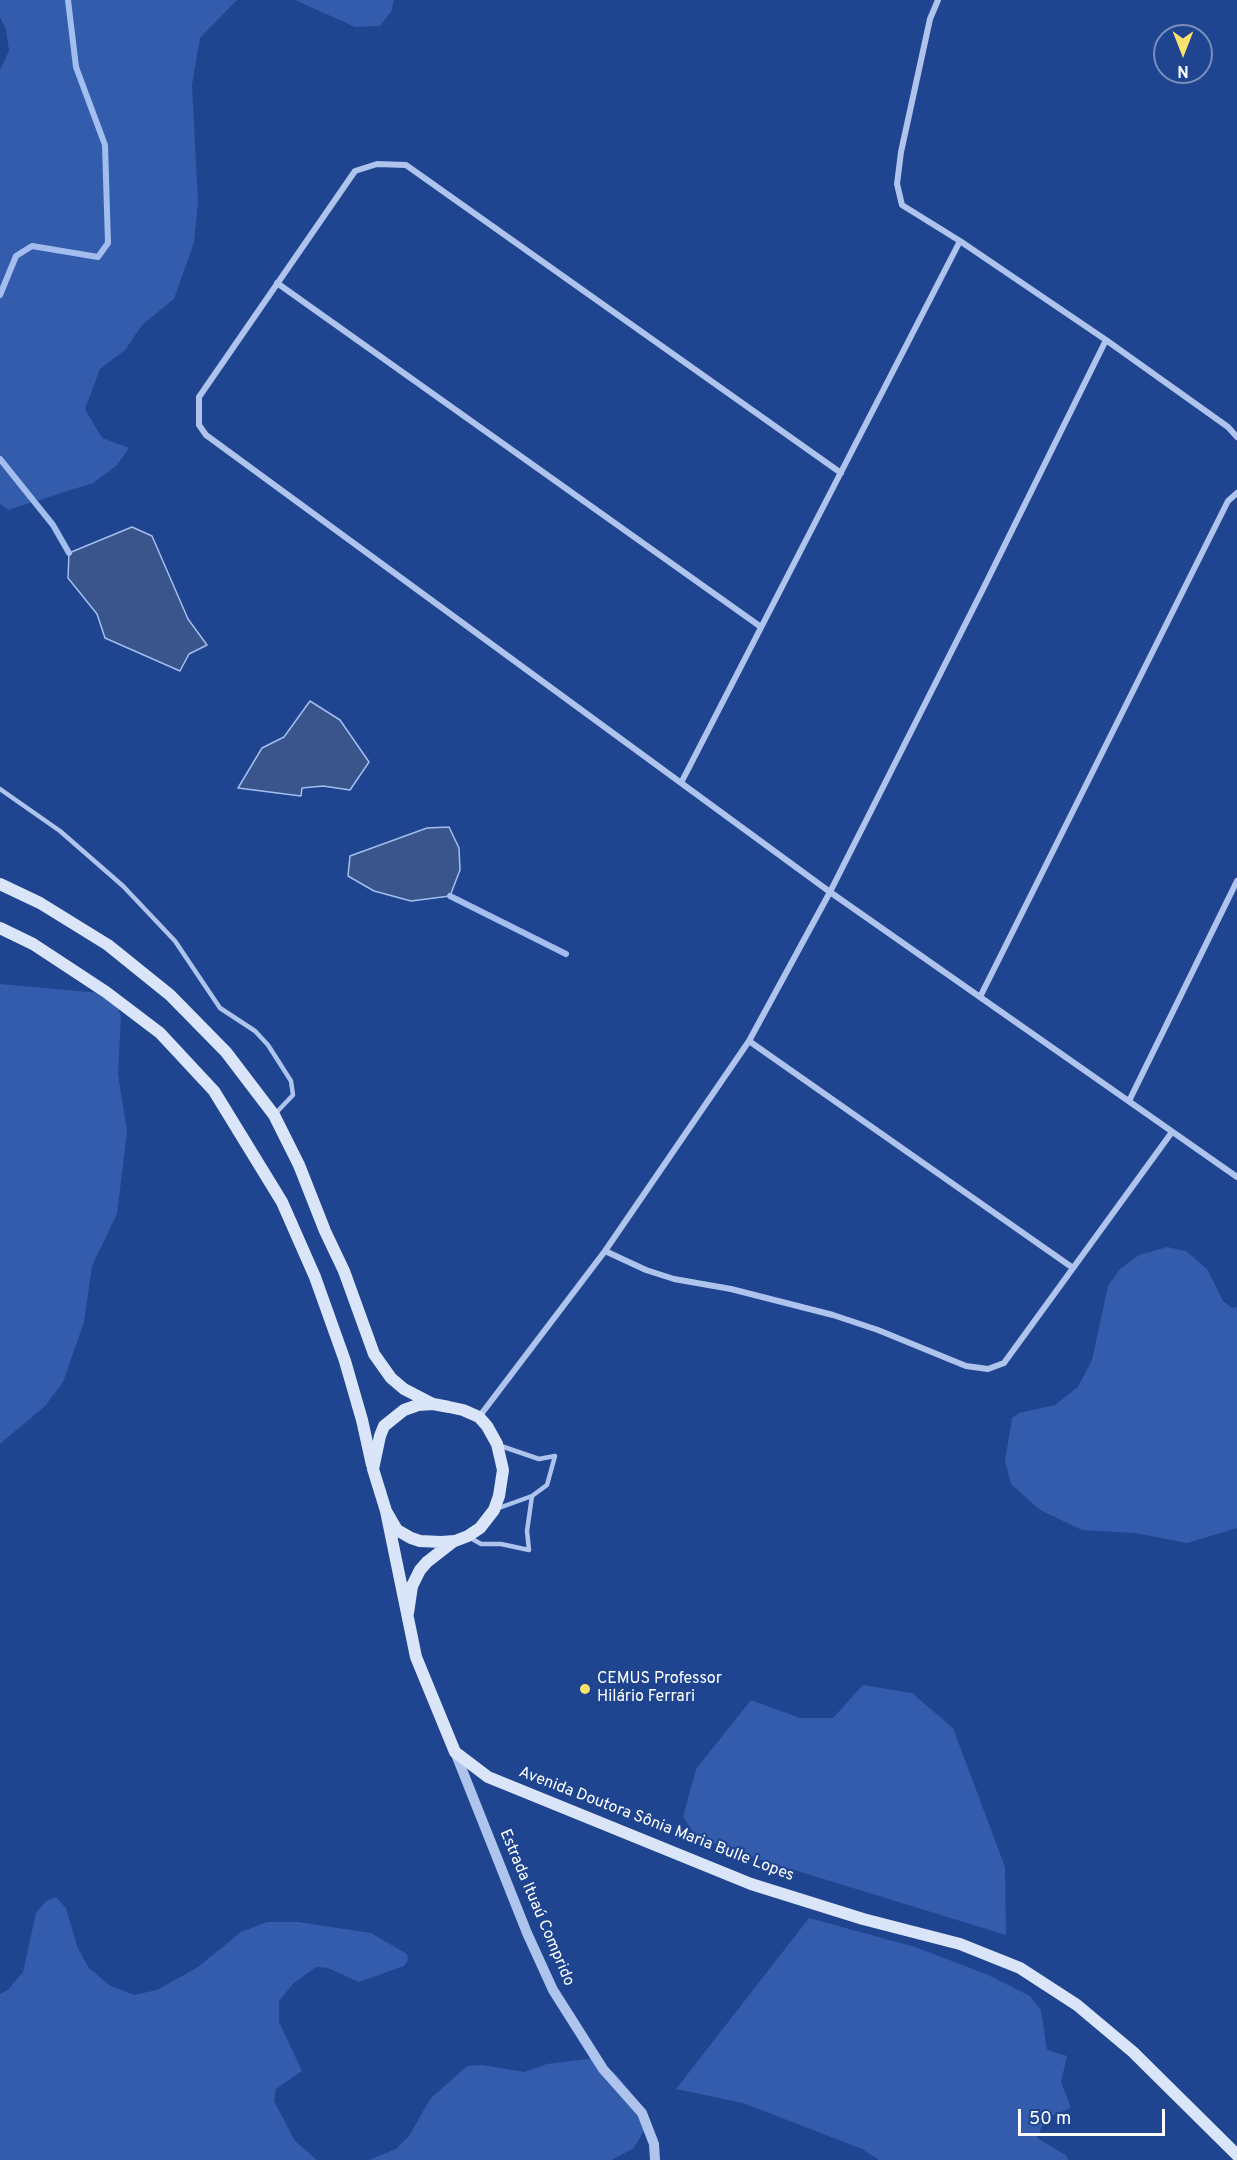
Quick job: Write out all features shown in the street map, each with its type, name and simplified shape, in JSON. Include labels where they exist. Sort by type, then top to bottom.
[{"type":"main road","points":[[0,884],[75,923],[140,969],[199,1023],[245,1075],[274,1114],[299,1165],[325,1231],[344,1271],[374,1354],[386,1373],[404,1389],[433,1404]]},
{"type":"main road","points":[[0,928],[33,945],[88,980],[160,1033],[214,1091],[282,1202],[315,1277],[348,1371],[386,1511],[416,1657],[455,1752]]},
{"type":"main road","points":[[373,1469],[384,1426],[404,1410],[418,1405],[433,1404],[463,1410],[479,1417],[492,1432],[497,1444],[503,1470],[499,1496],[494,1510],[480,1528],[468,1536],[455,1540],[426,1542],[411,1538],[397,1530],[386,1511]]},
{"type":"main road","points":[[407,1620],[412,1586],[416,1576],[426,1562],[455,1540]]},
{"type":"main road","name":"Avenida Doutora Sônia Maria Bulle Lopes","points":[[455,1752],[488,1777],[751,1884],[863,1919],[960,1944],[1020,1968],[1077,2005],[1133,2052],[1237,2155]]},
{"type":"street","points":[[938,0],[930,19],[909,110],[897,184],[902,205],[960,241],[1106,340],[1228,427],[1237,437]]},
{"type":"street","points":[[841,473],[406,165],[377,164],[355,171],[199,397],[200,425],[206,435],[830,892],[1237,1177]]},
{"type":"street","points":[[681,783],[960,241]]},
{"type":"street","points":[[277,283],[762,627]]},
{"type":"street","points":[[479,1417],[605,1251],[749,1041],[830,892],[1106,340]]},
{"type":"street","points":[[980,998],[1228,501],[1237,493]]},
{"type":"street","points":[[1128,1101],[1237,881]]},
{"type":"street","points":[[749,1041],[1073,1268]]},
{"type":"street","points":[[605,1251],[646,1270],[674,1279],[731,1289],[833,1315],[879,1330],[966,1366],[988,1369],[1004,1363],[1172,1132]]},
{"type":"street","name":"Estrada Ituaú Comprido","points":[[455,1752],[523,1923],[553,1990],[603,2069],[642,2113],[654,2144],[655,2160]]},
{"type":"lane","points":[[0,789],[60,831],[123,886],[175,941],[220,1008],[255,1031],[268,1045],[291,1082],[294,1095],[274,1114]]},
{"type":"lane","points":[[494,1510],[532,1496],[547,1485],[555,1456],[539,1459],[516,1453],[497,1444]]},
{"type":"lane","points":[[468,1536],[481,1544],[501,1544],[529,1550],[527,1531],[532,1496]]},
{"type":"shaded area","points":[[0,0],[237,0],[200,38],[192,85],[198,203],[194,242],[174,299],[142,325],[125,350],[100,369],[85,409],[102,438],[129,448],[117,465],[93,483],[8,510],[0,503],[0,70],[9,51],[6,30],[0,17]]},
{"type":"shaded area","points":[[295,0],[394,0],[391,12],[380,26],[355,27]]},
{"type":"shaded area","points":[[132,527],[152,536],[188,619],[207,645],[189,654],[180,671],[105,638],[97,614],[68,578],[69,553]]},
{"type":"shaded area","points":[[310,701],[340,720],[369,762],[350,790],[323,786],[302,788],[301,796],[238,788],[262,748],[284,737]]},
{"type":"shaded area","points":[[449,827],[459,848],[460,870],[450,896],[411,901],[374,891],[348,876],[350,856],[427,828]]},
{"type":"shaded area","points":[[0,984],[112,994],[121,1016],[118,1074],[127,1132],[117,1214],[92,1266],[84,1322],[63,1382],[45,1406],[0,1444]]},
{"type":"shaded area","points":[[1167,1247],[1186,1251],[1207,1269],[1223,1301],[1232,1308],[1237,1307],[1237,1528],[1187,1543],[1135,1533],[1082,1530],[1040,1510],[1011,1484],[1005,1461],[1012,1418],[1019,1413],[1055,1405],[1078,1387],[1092,1360],[1108,1286],[1120,1269],[1139,1255]]},
{"type":"shaded area","points":[[863,1685],[912,1693],[953,1728],[1005,1867],[1006,1935],[697,1838],[683,1817],[696,1769],[751,1700],[800,1718],[833,1718]]},
{"type":"shaded area","points":[[56,1897],[66,1908],[77,1946],[88,1967],[109,1985],[134,1995],[157,1990],[198,1967],[241,1932],[267,1922],[298,1922],[371,1933],[407,1954],[408,1960],[404,1966],[359,1982],[328,1968],[316,1967],[294,1983],[279,2001],[279,2022],[302,2071],[276,2089],[274,2101],[295,2141],[317,2160],[0,2160],[0,1994],[8,1990],[23,1972],[36,1913],[46,1901]]},
{"type":"shaded area","points":[[809,1918],[915,1947],[986,1974],[1030,1996],[1041,2010],[1047,2050],[1067,2056],[1061,2082],[1071,2108],[1046,2118],[1037,2138],[1067,2156],[1068,2160],[879,2160],[862,2149],[743,2103],[676,2089]]},
{"type":"shaded area","points":[[594,2058],[617,2075],[640,2104],[644,2130],[634,2148],[612,2160],[369,2160],[396,2149],[409,2136],[430,2099],[467,2066],[482,2065],[524,2072],[547,2064]]},
{"type":"waterway","points":[[0,295],[16,256],[32,246],[98,257],[108,243],[105,145],[76,67],[68,0]]},
{"type":"waterway","points":[[0,459],[53,525],[69,553]]},
{"type":"waterway","points":[[450,896],[566,954]]},
{"type":"place","name":"CEMUS Professor Hilário Ferrari","points":[[585,1689]]}]
